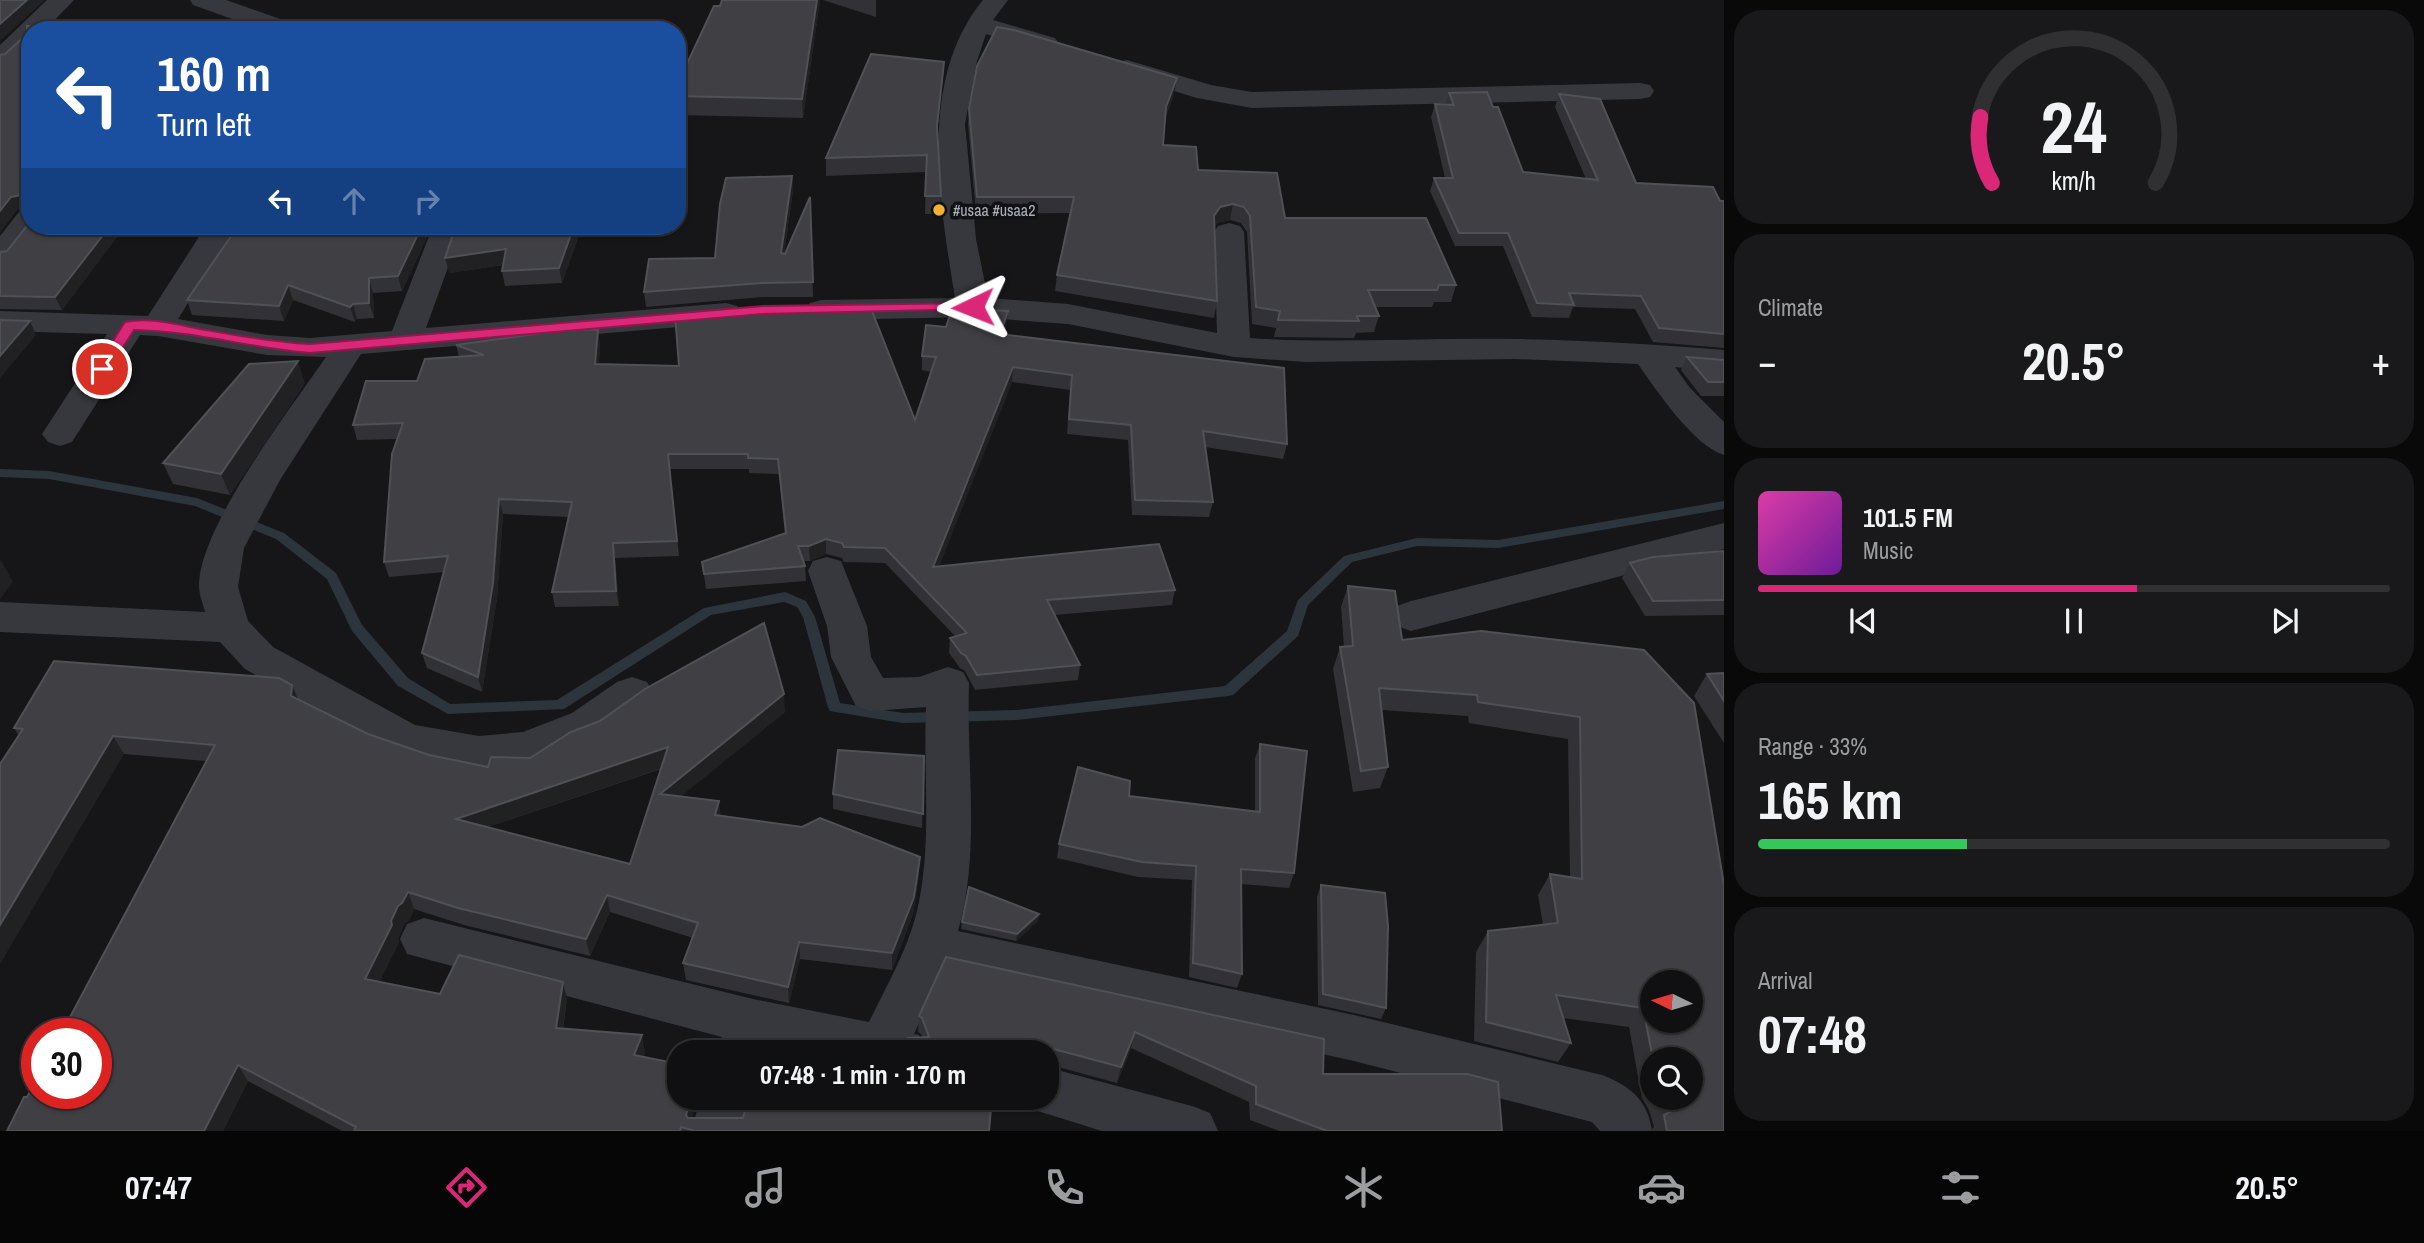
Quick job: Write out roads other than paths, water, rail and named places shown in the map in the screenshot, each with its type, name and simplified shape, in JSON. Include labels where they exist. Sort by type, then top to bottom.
[{"type":"street","points":[[40,21],[62,0]]},
{"type":"street","points":[[202,0],[262,21]]},
{"type":"street","points":[[973,307],[961,239],[951,124],[964,61],[977,23],[996,0]]},
{"type":"street","points":[[977,23],[1067,50]]},
{"type":"street","points":[[0,59],[21,39]]},
{"type":"street","points":[[1105,62],[1207,92],[1252,100],[1640,91]]},
{"type":"street","points":[[0,256],[21,229]]},
{"type":"street","points":[[1229,232],[1234,347]]},
{"type":"street","points":[[60,434],[214,235]]},
{"type":"street","points":[[405,338],[445,235]]},
{"type":"street","points":[[790,310],[973,307],[1068,314],[1234,347],[1306,352],[1515,349],[1724,360]]},
{"type":"street","points":[[0,321],[144,326],[267,345],[310,348],[349,347],[405,338],[750,311]]},
{"type":"street","points":[[349,347],[263,477],[225,548],[218,587],[230,628],[259,658],[406,741],[479,752],[526,750],[587,725],[632,693]]},
{"type":"street","points":[[1648,354],[1678,396],[1724,443]]},
{"type":"street","points":[[1411,616],[1724,536]]},
{"type":"street","points":[[827,571],[847,626],[851,657],[871,695],[920,693],[948,683],[945,761],[950,815],[942,900],[895,1040]]},
{"type":"street","points":[[0,617],[230,628]]},
{"type":"street","points":[[424,939],[747,1037],[783,1040]]},
{"type":"street","points":[[928,946],[1354,1038],[1602,1100],[1614,1106],[1625,1120],[1626,1131]]},
{"type":"street","points":[[1059,1095],[1192,1131]]},
{"type":"street","points":[[717,1131],[723,1110]]},
{"type":"waterway","points":[[0,473],[49,475],[197,502],[280,536],[332,576],[357,628],[403,682],[448,709],[559,705],[708,611],[785,597],[802,604],[809,617],[835,707],[903,718],[1017,715],[1228,691],[1293,633],[1302,603],[1348,559],[1417,542],[1498,544],[1724,505]]},
{"type":"place","name":"#usaa #usaa2","points":[[939,210]]}]
